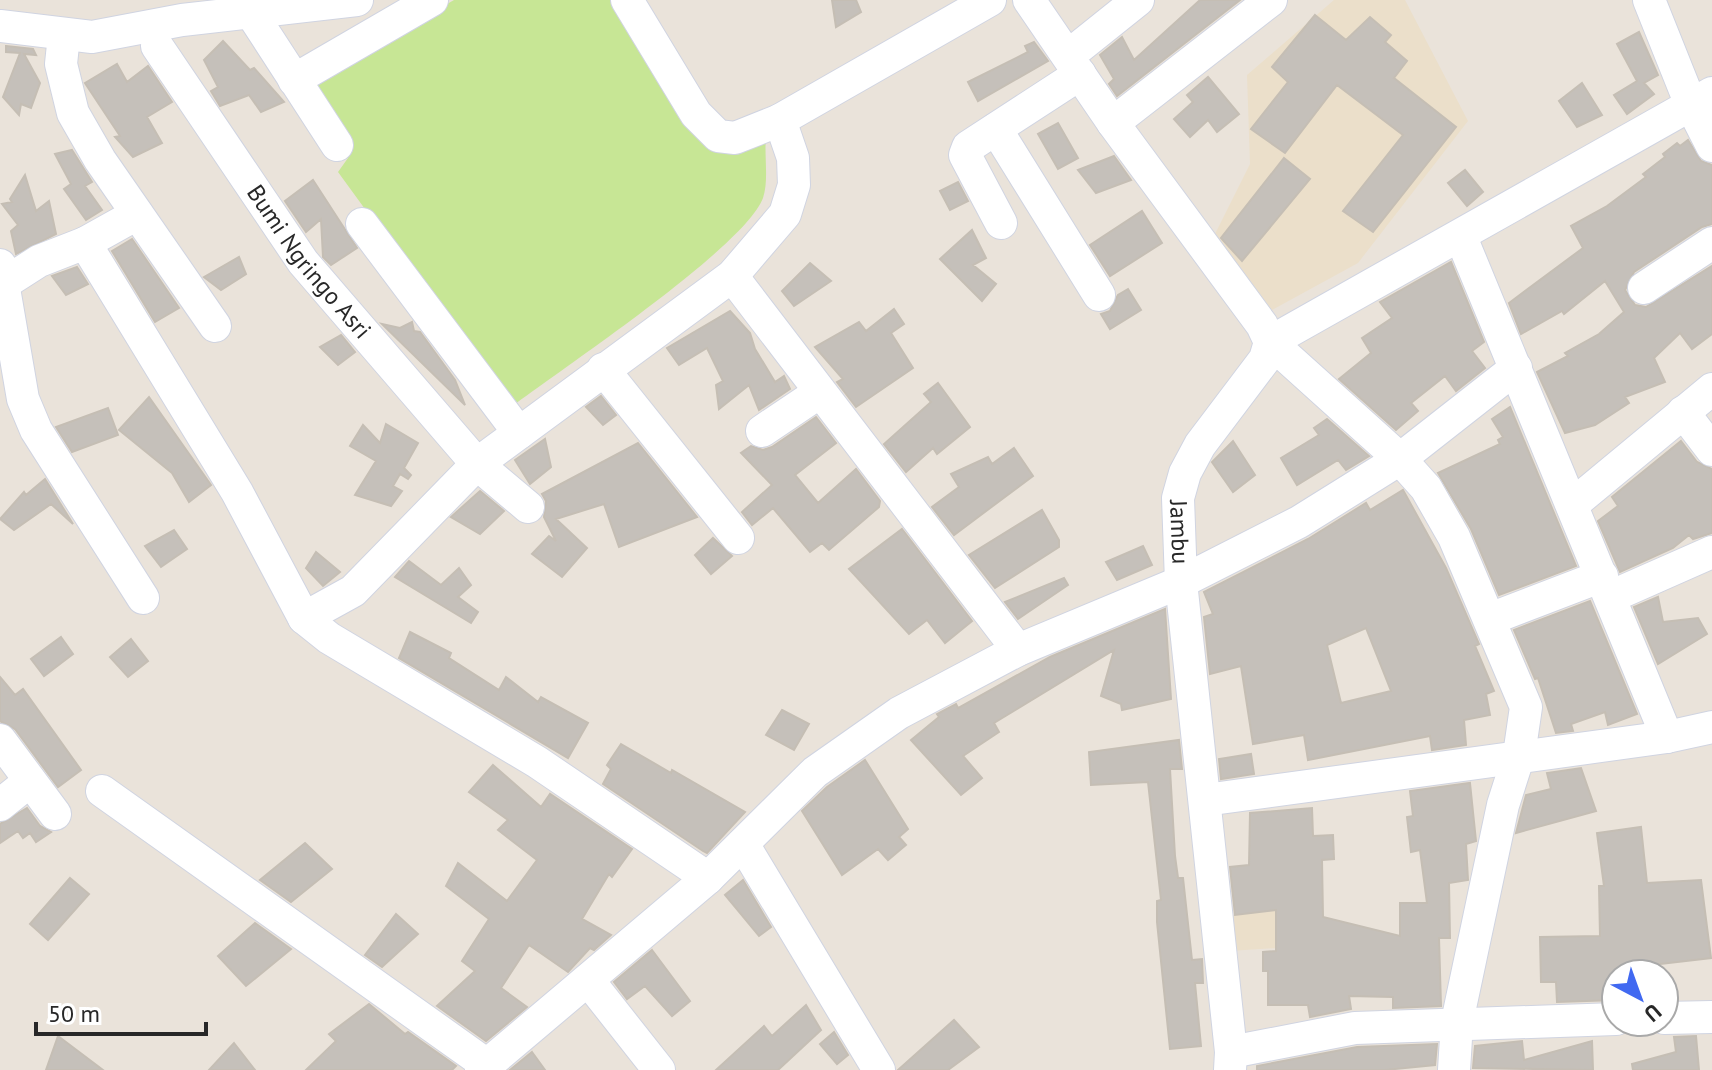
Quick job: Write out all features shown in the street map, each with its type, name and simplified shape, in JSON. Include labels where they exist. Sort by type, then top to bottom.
[{"type":"street","points":[[0,26],[92,37],[250,11],[357,0]]},
{"type":"street","points":[[294,80],[432,0]]},
{"type":"street","points":[[627,0],[707,128],[718,136],[735,138],[780,120],[990,0]]},
{"type":"street","points":[[1029,0],[1113,123],[1262,325],[1270,342],[1400,459],[1426,488],[1454,537],[1526,707],[1519,755],[1503,805],[1457,1022],[1454,1070]]},
{"type":"street","points":[[1001,223],[965,155],[968,147],[996,129],[1074,65],[1138,0]]},
{"type":"street","points":[[1113,123],[1271,0]]},
{"type":"street","points":[[1649,0],[1702,99],[1712,146]]},
{"type":"street","points":[[250,11],[337,145]]},
{"type":"street","points":[[64,35],[61,64],[73,113],[137,214],[215,326]]},
{"type":"street","name":"Bumi Ngringo Asri","points":[[157,46],[280,233],[477,464],[528,507]]},
{"type":"street","points":[[1270,342],[1702,99]]},
{"type":"street","points":[[304,618],[353,591],[477,464],[732,276],[785,214],[794,185],[793,158],[780,120]]},
{"type":"street","points":[[996,129],[1099,295]]},
{"type":"street","points":[[137,214],[85,243],[1,278],[6,330],[23,399],[36,430],[143,598]]},
{"type":"street","points":[[362,224],[519,433]]},
{"type":"street","points":[[1461,237],[1667,737]]},
{"type":"street","points":[[85,243],[237,492],[304,618],[329,638],[537,762],[708,878]]},
{"type":"street","points":[[1644,288],[1712,243]]},
{"type":"street","points":[[732,276],[1018,650]]},
{"type":"street","name":"Jambu","points":[[1231,1061],[1181,582],[1178,498],[1185,473],[1200,445],[1265,359],[1270,342]]},
{"type":"street","points":[[102,791],[484,1068],[708,878],[815,772],[899,713],[1018,650],[1181,582],[1299,522],[1400,459],[1516,368]]},
{"type":"street","points":[[603,369],[738,538]]},
{"type":"street","points":[[1572,505],[1712,389]]},
{"type":"street","points":[[762,431],[820,392]]},
{"type":"street","points":[[1683,412],[1712,450]]},
{"type":"street","points":[[1490,619],[1606,587],[1712,552]]},
{"type":"street","points":[[1205,800],[1667,737],[1712,727]]},
{"type":"street","points":[[0,740],[55,814]]},
{"type":"street","points":[[0,805],[30,781]]},
{"type":"street","points":[[743,844],[879,1070]]},
{"type":"street","points":[[588,980],[659,1070]]},
{"type":"street","points":[[1680,1018],[1712,1017]]},
{"type":"street","points":[[1231,1061],[1355,1028],[1600,1019]]},
{"type":"shaded area","points":[[1334,0],[1405,0],[1468,121],[1358,263],[1272,310],[1214,236],[1250,164],[1247,75]]},
{"type":"shaded area","points":[[1276,910],[1276,948],[1229,951],[1223,916]]},
{"type":"green space","points":[[454,0],[611,0],[683,116],[766,137],[765,191],[749,220],[688,276],[510,408],[338,172],[348,158],[301,89]]},
{"type":"building","points":[[832,0],[856,0],[861,12],[836,27]]},
{"type":"building","points":[[1200,0],[1240,0],[1117,96],[1109,84],[1114,79],[1100,55],[1122,37],[1134,60]]},
{"type":"building","points":[[1315,15],[1346,40],[1370,17],[1391,35],[1385,42],[1407,61],[1394,78],[1456,127],[1373,232],[1343,211],[1403,135],[1337,85],[1285,153],[1251,129],[1288,82],[1272,67]]},
{"type":"building","points":[[1639,32],[1658,75],[1644,83],[1654,94],[1627,114],[1614,95],[1637,81],[1617,44]]},
{"type":"building","points":[[223,41],[250,70],[254,68],[284,102],[261,112],[249,95],[220,106],[211,91],[218,87],[204,60]]},
{"type":"building","points":[[1034,42],[1048,61],[978,101],[968,82],[1028,52],[1025,46]]},
{"type":"building","points":[[6,46],[33,49],[36,55],[24,54],[40,83],[31,108],[21,104],[19,115],[3,97],[20,53],[6,52]]},
{"type":"building","points":[[117,64],[127,82],[148,66],[172,102],[147,117],[162,143],[133,157],[115,137],[120,136],[85,83]]},
{"type":"building","points":[[1208,77],[1239,114],[1217,132],[1208,120],[1190,137],[1174,119],[1193,102],[1187,95]]},
{"type":"building","points":[[1582,83],[1602,115],[1577,127],[1559,101]]},
{"type":"building","points":[[1058,123],[1078,158],[1058,169],[1038,134]]},
{"type":"building","points":[[1688,140],[1701,161],[1712,165],[1712,224],[1702,227],[1634,272],[1625,290],[1635,305],[1646,307],[1712,266],[1712,334],[1692,349],[1680,333],[1654,358],[1665,382],[1625,397],[1629,403],[1595,425],[1565,433],[1537,372],[1568,356],[1565,353],[1599,334],[1624,312],[1605,281],[1564,314],[1562,311],[1521,334],[1509,303],[1583,248],[1571,226],[1607,206],[1646,177],[1643,174],[1665,157],[1663,154],[1677,143],[1680,146]]},
{"type":"building","points":[[72,150],[92,182],[85,186],[102,210],[86,220],[64,189],[71,184],[55,154]]},
{"type":"building","points":[[1114,156],[1131,180],[1096,193],[1078,170]]},
{"type":"building","points":[[1284,158],[1310,179],[1242,261],[1221,238]]},
{"type":"building","points":[[1465,170],[1483,192],[1467,206],[1448,183]]},
{"type":"building","points":[[25,175],[36,211],[49,201],[56,234],[16,254],[11,231],[18,225],[2,204],[12,202],[10,199]]},
{"type":"building","points":[[313,180],[357,248],[331,265],[323,257],[321,219],[306,232],[285,201]]},
{"type":"building","points":[[958,182],[968,201],[950,210],[940,191]]},
{"type":"building","points":[[1142,211],[1162,243],[1110,276],[1090,245]]},
{"type":"building","points":[[972,230],[986,258],[973,265],[996,284],[982,301],[940,259]]},
{"type":"building","points":[[132,239],[179,308],[155,322],[112,251]]},
{"type":"building","points":[[239,257],[246,274],[221,290],[204,277]]},
{"type":"building","points":[[1451,262],[1484,342],[1472,351],[1485,368],[1456,391],[1445,376],[1411,403],[1418,411],[1396,430],[1339,379],[1371,353],[1362,338],[1392,318],[1380,302]]},
{"type":"building","points":[[810,263],[831,281],[794,306],[782,291]]},
{"type":"building","points":[[77,267],[88,284],[66,295],[52,276]]},
{"type":"building","points":[[1128,289],[1141,310],[1110,329],[1101,314],[1110,311],[1118,295]]},
{"type":"building","points":[[894,309],[904,324],[891,333],[913,368],[856,407],[837,382],[843,379],[815,347],[859,322],[866,331]]},
{"type":"building","points":[[730,311],[750,333],[755,349],[775,382],[784,376],[790,389],[759,410],[749,385],[719,409],[716,385],[723,381],[707,348],[679,365],[667,348]]},
{"type":"building","points":[[412,322],[414,331],[420,332],[455,380],[465,405],[382,324],[400,328]]},
{"type":"building","points":[[341,335],[355,352],[338,365],[320,347]]},
{"type":"building","points":[[938,383],[970,427],[937,454],[933,448],[906,472],[884,444],[931,402],[924,394]]},
{"type":"building","points":[[601,396],[616,415],[603,425],[586,407]]},
{"type":"building","points":[[149,397],[211,485],[189,502],[172,473],[119,430]]},
{"type":"building","points":[[1510,407],[1576,566],[1499,595],[1471,529],[1438,473],[1500,444],[1498,440],[1503,437],[1492,419]]},
{"type":"building","points":[[108,408],[118,435],[72,452],[56,427]]},
{"type":"building","points":[[816,417],[836,443],[795,475],[818,503],[856,469],[880,501],[879,507],[829,550],[822,543],[810,552],[773,508],[752,525],[742,512],[772,485],[741,453],[751,446],[763,450],[772,447]]},
{"type":"building","points":[[1327,419],[1369,456],[1346,470],[1338,460],[1297,485],[1281,458],[1319,435],[1314,428]]},
{"type":"building","points":[[386,424],[418,443],[404,468],[411,475],[408,479],[400,474],[393,486],[402,491],[391,506],[355,495],[376,461],[350,446],[363,425],[380,443]]},
{"type":"building","points":[[545,439],[551,467],[530,484],[515,460]]},
{"type":"building","points":[[1233,441],[1255,475],[1233,492],[1212,462]]},
{"type":"building","points":[[1681,441],[1697,462],[1712,469],[1712,533],[1693,539],[1689,535],[1673,548],[1620,572],[1598,521],[1618,506],[1612,497]]},
{"type":"building","points":[[638,443],[697,517],[619,547],[604,504],[556,519],[587,548],[562,577],[532,554],[549,536],[556,541],[544,517],[546,501],[542,494]]},
{"type":"building","points":[[1014,448],[1033,476],[954,535],[932,507],[959,487],[951,474],[988,457],[992,464]]},
{"type":"building","points":[[45,479],[73,524],[51,504],[14,530],[0,519],[24,492],[26,495]]},
{"type":"building","points":[[1403,490],[1446,568],[1479,644],[1475,646],[1494,691],[1486,694],[1490,715],[1464,720],[1466,745],[1432,750],[1430,736],[1308,760],[1304,735],[1253,744],[1241,666],[1210,674],[1204,617],[1213,614],[1204,592],[1308,539],[1366,503],[1370,510]],"holes":[[[1366,628],[1391,691],[1341,703],[1327,645]]]},
{"type":"building","points":[[480,491],[504,511],[480,534],[451,517]]},
{"type":"building","points":[[1042,510],[1059,540],[1059,547],[995,588],[969,555]]},
{"type":"building","points":[[902,529],[972,621],[945,643],[927,620],[909,634],[849,569]]},
{"type":"building","points":[[174,530],[187,549],[161,567],[145,546]]},
{"type":"building","points":[[713,538],[732,556],[711,574],[695,555]]},
{"type":"building","points":[[1143,546],[1152,565],[1117,580],[1106,562]]},
{"type":"building","points":[[316,552],[340,572],[323,586],[306,568]]},
{"type":"building","points":[[409,561],[441,585],[459,568],[471,585],[458,597],[478,612],[471,623],[395,577]]},
{"type":"building","points":[[1064,578],[1068,585],[1018,619],[1005,602]]},
{"type":"building","points":[[1658,597],[1663,622],[1698,618],[1707,634],[1658,664],[1634,607]]},
{"type":"building","points":[[1590,601],[1637,714],[1608,725],[1605,712],[1571,724],[1573,731],[1556,733],[1538,678],[1535,679],[1514,630]]},
{"type":"building","points":[[1165,609],[1171,699],[1122,710],[1121,704],[1101,696],[1114,650],[994,723],[999,732],[963,756],[982,778],[961,795],[911,740],[939,717],[937,714],[956,704],[958,708],[1050,657]]},
{"type":"building","points":[[410,632],[451,653],[449,658],[499,690],[506,677],[538,702],[541,697],[588,723],[568,758],[399,658]]},
{"type":"building","points":[[61,637],[73,654],[44,676],[31,659]]},
{"type":"building","points":[[131,639],[148,661],[128,677],[110,657]]},
{"type":"building","points":[[0,677],[15,695],[23,689],[81,770],[58,787],[15,729],[0,721]]},
{"type":"building","points":[[782,710],[809,724],[794,750],[766,735]]},
{"type":"building","points":[[1179,740],[1182,769],[1170,769],[1175,856],[1178,878],[1183,878],[1192,960],[1202,959],[1203,983],[1195,983],[1201,1046],[1170,1049],[1157,922],[1157,901],[1161,900],[1148,782],[1091,785],[1089,752]]},
{"type":"building","points":[[621,744],[745,812],[707,853],[703,851],[603,784],[611,769],[607,765]]},
{"type":"building","points":[[1251,754],[1254,774],[1221,779],[1219,759]]},
{"type":"building","points":[[865,760],[908,829],[899,837],[906,845],[888,860],[878,849],[842,875],[802,811],[827,787]]},
{"type":"building","points":[[493,765],[541,807],[550,794],[632,849],[612,877],[609,874],[582,919],[611,935],[594,950],[590,948],[568,972],[529,945],[501,988],[527,1007],[486,1041],[437,1006],[475,971],[462,961],[489,919],[446,886],[458,863],[507,901],[537,860],[498,830],[508,820],[469,792]]},
{"type":"building","points":[[1581,768],[1596,811],[1516,833],[1526,795],[1551,789],[1547,773]]},
{"type":"building","points":[[1470,783],[1476,841],[1466,844],[1468,880],[1449,883],[1450,938],[1439,938],[1441,1006],[1393,1008],[1393,997],[1349,996],[1351,1009],[1310,1017],[1308,1005],[1268,1005],[1268,971],[1263,971],[1263,952],[1276,951],[1276,910],[1235,915],[1230,867],[1249,865],[1250,813],[1312,808],[1313,836],[1333,835],[1334,859],[1322,860],[1323,917],[1400,936],[1400,903],[1427,903],[1420,850],[1411,852],[1407,817],[1413,816],[1410,791]]},
{"type":"building","points":[[27,808],[40,826],[51,832],[36,842],[30,833],[23,838],[18,831],[0,843],[0,824]]},
{"type":"building","points":[[1641,827],[1647,883],[1701,880],[1711,958],[1680,962],[1680,958],[1600,958],[1600,1001],[1557,1002],[1556,982],[1541,982],[1540,937],[1600,936],[1599,886],[1604,886],[1597,833]]},
{"type":"building","points":[[305,843],[332,869],[291,902],[260,880]]},
{"type":"building","points":[[70,878],[89,894],[48,940],[30,924]]},
{"type":"building","points":[[743,880],[771,927],[759,936],[725,895]]},
{"type":"building","points":[[396,914],[418,934],[382,967],[365,955]]},
{"type":"building","points":[[255,923],[291,949],[246,986],[218,956]]},
{"type":"building","points":[[652,950],[690,1001],[672,1016],[645,986],[627,999],[614,982]]},
{"type":"building","points":[[369,1004],[405,1034],[408,1032],[456,1066],[452,1070],[306,1070],[336,1041],[329,1034]]},
{"type":"building","points":[[806,1005],[821,1030],[778,1070],[716,1070],[764,1026],[772,1036]]},
{"type":"building","points":[[954,1020],[979,1047],[948,1070],[898,1070]]},
{"type":"building","points":[[834,1032],[848,1055],[837,1064],[820,1044]]},
{"type":"building","points":[[58,1036],[103,1070],[46,1070]]},
{"type":"building","points":[[1696,1036],[1699,1070],[1633,1070],[1632,1064],[1676,1052],[1674,1038]]},
{"type":"building","points":[[1522,1041],[1524,1060],[1592,1041],[1593,1070],[1473,1068],[1475,1046]]},
{"type":"building","points":[[234,1043],[255,1070],[209,1070]]},
{"type":"building","points":[[1437,1044],[1435,1065],[1385,1070],[1257,1070],[1257,1066],[1357,1047]]},
{"type":"building","points":[[532,1052],[545,1070],[510,1070]]}]
